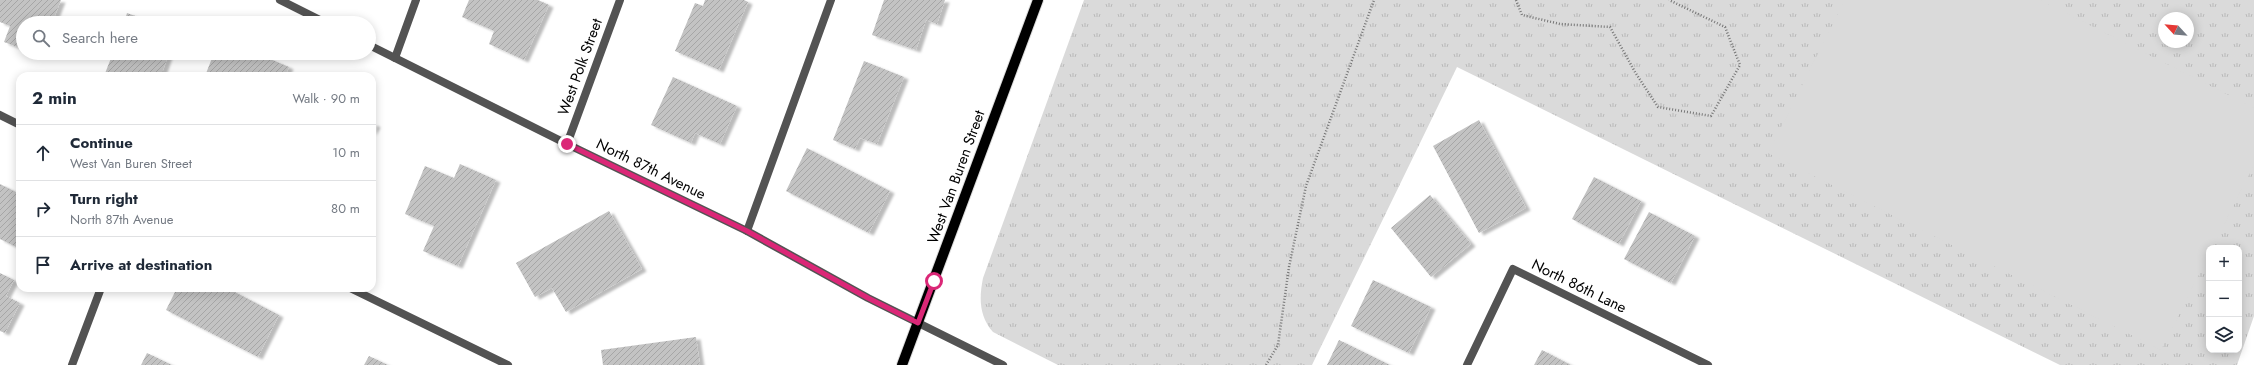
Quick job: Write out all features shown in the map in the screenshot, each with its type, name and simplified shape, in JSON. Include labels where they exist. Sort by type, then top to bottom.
[{"type":"main road","name":"West Van Buren Street","points":[[902,365],[1038,0]]},
{"type":"street","points":[[280,0],[312,16]]},
{"type":"street","points":[[395,58],[416,0]]},
{"type":"street","name":"West Polk Street","points":[[567,144],[620,0]]},
{"type":"street","points":[[747,231],[831,0]]},
{"type":"street","name":"North 87th Avenue","points":[[376,48],[567,144],[747,231],[868,298],[1003,365]]},
{"type":"street","points":[[0,115],[16,123]]},
{"type":"street","name":"North 86th Lane","points":[[1467,365],[1513,269],[1708,365]]},
{"type":"street","points":[[72,365],[99,292]]},
{"type":"street","points":[[358,292],[508,365]]},
{"type":"path","points":[[1266,365],[1278,345],[1289,267],[1306,186],[1374,0]]},
{"type":"path","points":[[1516,0],[1522,15],[1560,24],[1610,27],[1635,72],[1658,107],[1711,116],[1740,65],[1725,27],[1669,0]]},
{"type":"green space","points":[[1084,0],[2254,0],[2254,316],[2242,351],[2242,245],[2206,245],[2206,353],[2241,353],[2237,365],[2060,365],[1457,67],[1312,365],[1058,365],[993,332],[985,320],[981,306],[983,278]]},
{"type":"green space","points":[[1845,0],[2040,0],[2254,108],[2254,165],[2214,245],[2206,245],[2206,261],[2161,350],[1768,153]]},
{"type":"building","points":[[0,0],[61,0],[55,16],[16,16],[16,46],[4,42],[10,26],[0,22]]},
{"type":"building","points":[[469,0],[538,0],[549,5],[524,60],[489,44],[494,31],[462,17]]},
{"type":"building","points":[[705,0],[744,0],[748,2],[719,70],[675,51],[695,3],[703,6]]},
{"type":"building","points":[[884,0],[945,0],[937,24],[926,20],[916,50],[872,35]]},
{"type":"building","points":[[127,13],[135,16],[126,16]]},
{"type":"building","points":[[110,60],[167,60],[162,72],[106,72]]},
{"type":"building","points":[[211,60],[272,60],[289,67],[287,72],[207,72]]},
{"type":"building","points":[[864,61],[904,77],[877,144],[860,138],[855,149],[833,140]]},
{"type":"building","points":[[673,77],[737,106],[720,144],[695,133],[691,143],[651,125]]},
{"type":"building","points":[[1479,120],[1526,208],[1479,233],[1433,146]]},
{"type":"building","points":[[807,148],[890,191],[869,233],[786,191]]},
{"type":"building","points":[[460,164],[496,180],[458,266],[423,251],[434,226],[405,214],[425,166],[454,178]]},
{"type":"building","points":[[1594,177],[1641,201],[1619,244],[1572,219]]},
{"type":"building","points":[[0,184],[16,192],[16,247],[0,239]]},
{"type":"building","points":[[1430,195],[1471,244],[1431,277],[1391,228]]},
{"type":"building","points":[[609,211],[642,269],[566,312],[552,288],[535,297],[516,263]]},
{"type":"building","points":[[1649,212],[1695,236],[1671,283],[1624,259]]},
{"type":"building","points":[[0,273],[14,280],[6,296],[20,303],[5,333],[0,331]]},
{"type":"building","points":[[1373,280],[1431,307],[1409,353],[1351,326]]},
{"type":"building","points":[[175,292],[235,292],[279,315],[258,357],[166,310]]},
{"type":"building","points":[[696,337],[700,365],[603,365],[601,350]]},
{"type":"building","points":[[1339,340],[1390,365],[1327,365]]},
{"type":"building","points":[[1542,350],[1571,365],[1534,365]]},
{"type":"building","points":[[147,353],[172,365],[141,365]]},
{"type":"building","points":[[369,356],[388,365],[364,365]]},
{"type":"route","points":[[567,144],[747,231],[868,298],[918,323],[934,281]]}]
